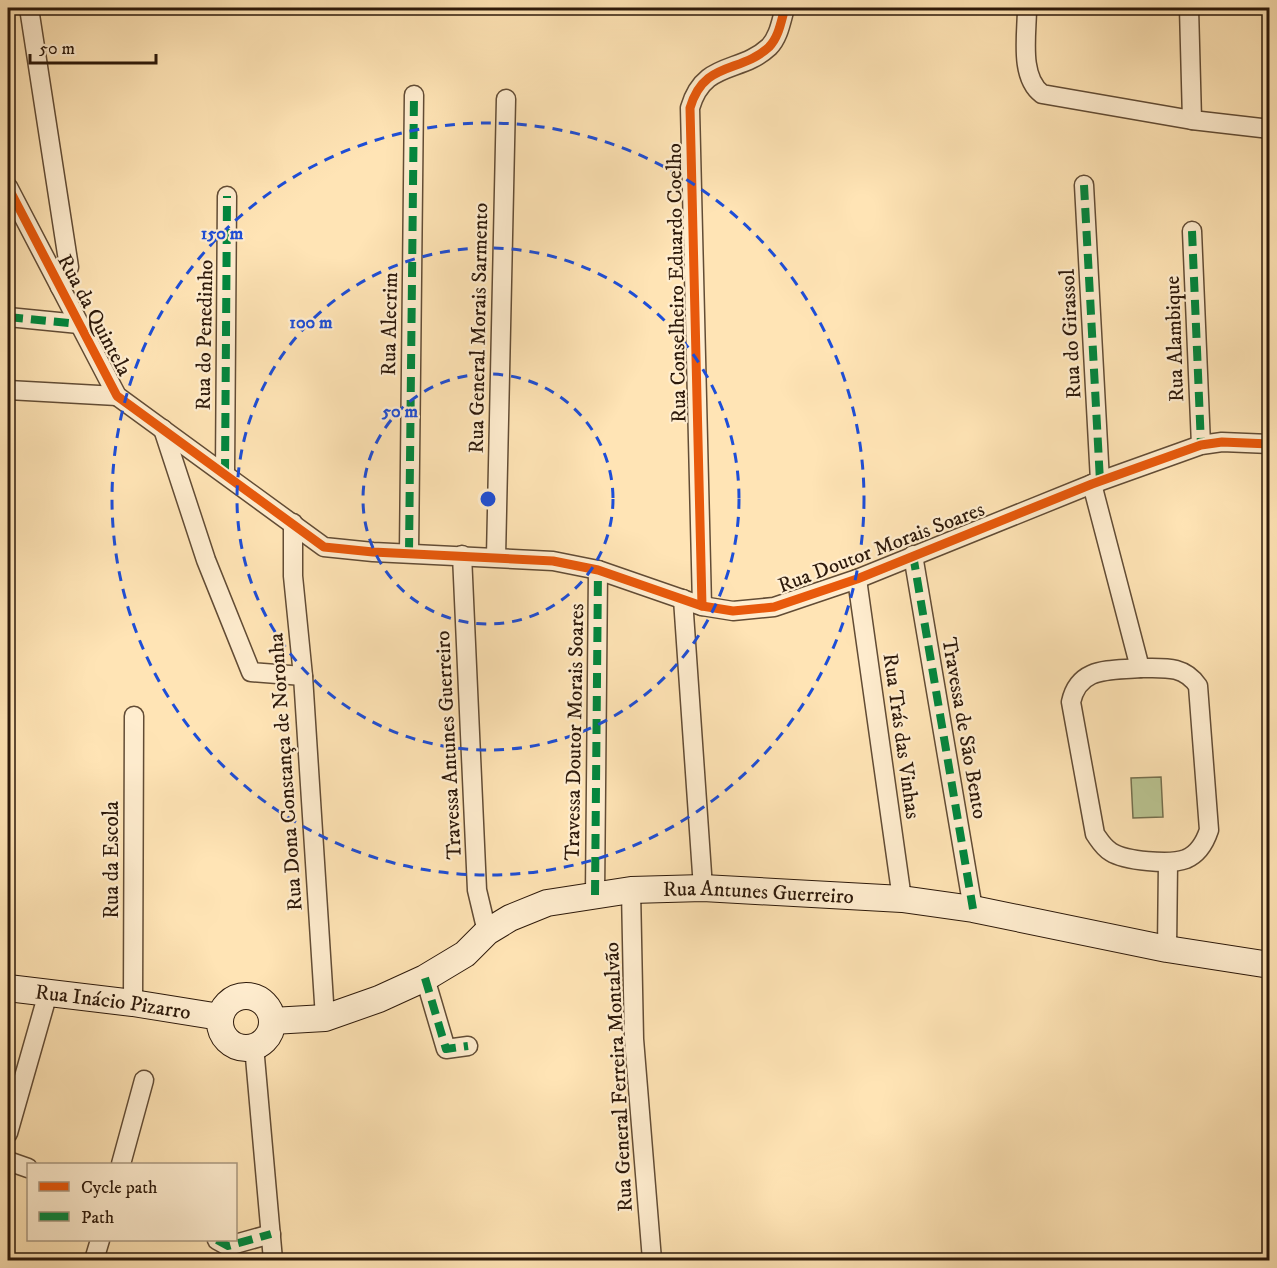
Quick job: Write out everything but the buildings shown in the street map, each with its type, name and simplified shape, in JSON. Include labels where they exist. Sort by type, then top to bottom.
[{"type":"main road","name":"Rua Antunes Guerreiro","points":[[272,1021],[325,1018],[379,999],[425,978],[465,954],[487,932],[510,918],[547,903],[631,890],[703,888],[902,899],[973,909],[1167,949],[1269,965]]},
{"type":"main road","name":"Rua Inácio Pizarro","points":[[8,988],[133,1003],[220,1017]]},
{"type":"main road","points":[[240,996],[248,996],[262,1001],[272,1021],[267,1036],[254,1046],[239,1047],[232,1044],[222,1032],[220,1017],[227,1004],[240,996]]},
{"type":"street","points":[[29,8],[69,267],[60,288]]},
{"type":"street","name":"Rua Conselheiro Eduardo Coelho","points":[[702,606],[690,108],[695,90],[708,77],[759,54],[770,46],[778,33],[785,8]]},
{"type":"street","points":[[1027,8],[1028,75],[1032,87],[1042,94],[1192,120],[1269,129]]},
{"type":"street","points":[[1190,8],[1192,120]]},
{"type":"street","name":"Rua Alecrim","points":[[409,552],[414,95]]},
{"type":"street","name":"Rua General Morais Sarmento","points":[[496,557],[506,99]]},
{"type":"street","name":"Rua do Girassol","points":[[1084,185],[1096,482],[1140,668]]},
{"type":"street","name":"Rua da Quintela","points":[[8,187],[117,396],[293,523]]},
{"type":"street","name":"Rua do Penedinho","points":[[225,474],[227,196]]},
{"type":"street","name":"Rua Alambique","points":[[1192,231],[1201,445]]},
{"type":"street","points":[[8,317],[79,324]]},
{"type":"street","points":[[8,380],[117,396]]},
{"type":"street","points":[[163,429],[206,560],[251,672],[303,676]]},
{"type":"street","name":"Rua Doutor Morais Soares","points":[[293,523],[324,547],[373,552],[553,561],[598,570],[702,606],[733,611],[774,608],[856,579],[1096,482],[1201,445],[1222,442],[1269,444]]},
{"type":"street","name":"Rua Dona Constança de Noronha","points":[[293,523],[293,576],[303,676],[325,1018]]},
{"type":"street","name":"Travessa Antunes Guerreiro","points":[[462,555],[477,890],[487,932]]},
{"type":"street","name":"Travessa de São Bento","points":[[913,555],[973,909]]},
{"type":"street","name":"Travessa Doutor Morais Soares","points":[[594,895],[598,570]]},
{"type":"street","name":"Rua Trás das Vinhas","points":[[856,579],[902,899]]},
{"type":"street","points":[[683,599],[703,888]]},
{"type":"street","points":[[1140,668],[1178,669],[1190,675],[1198,686],[1209,830],[1198,850],[1186,859],[1168,863],[1124,857],[1101,844],[1095,834],[1071,702],[1074,689],[1082,678],[1094,673],[1140,668]]},
{"type":"street","name":"Rua da Escola","points":[[133,1003],[134,716]]},
{"type":"street","points":[[1167,949],[1168,863]]},
{"type":"street","name":"Rua General Ferreira Montalvão","points":[[631,890],[634,1039],[652,1260]]},
{"type":"street","points":[[425,978],[446,1050],[468,1046]]},
{"type":"street","points":[[8,1133],[48,993]]},
{"type":"street","points":[[254,1046],[273,1260]]},
{"type":"street","points":[[121,1163],[144,1080]]},
{"type":"street","points":[[8,1161],[27,1168]]},
{"type":"street","points":[[220,1241],[228,1246],[271,1234]]},
{"type":"street","points":[[94,1260],[99,1241]]},
{"type":"green space","points":[[1161,777],[1163,817],[1133,818],[1131,778]]},
{"type":"marked path","points":[[409,553],[414,95]]},
{"type":"marked path","points":[[1084,185],[1100,481]]},
{"type":"marked path","points":[[225,474],[227,196]]},
{"type":"marked path","points":[[1192,231],[1201,445]]},
{"type":"marked path","points":[[8,317],[79,324]]},
{"type":"marked path","points":[[8,373],[9,378]]},
{"type":"marked path","points":[[913,555],[973,909]]},
{"type":"marked path","points":[[595,895],[598,570]]},
{"type":"marked path","points":[[425,978],[446,1049],[468,1046]]},
{"type":"marked path","points":[[219,1241],[228,1246],[271,1234]]},
{"type":"cycle path","points":[[702,606],[690,108],[696,93],[704,82],[758,55],[769,47],[777,34],[785,8]]},
{"type":"cycle path","points":[[8,187],[117,396],[324,547],[373,552],[553,561],[598,570],[702,606],[733,611],[774,607],[857,579],[1092,484],[1201,445],[1222,442],[1270,444]]}]
